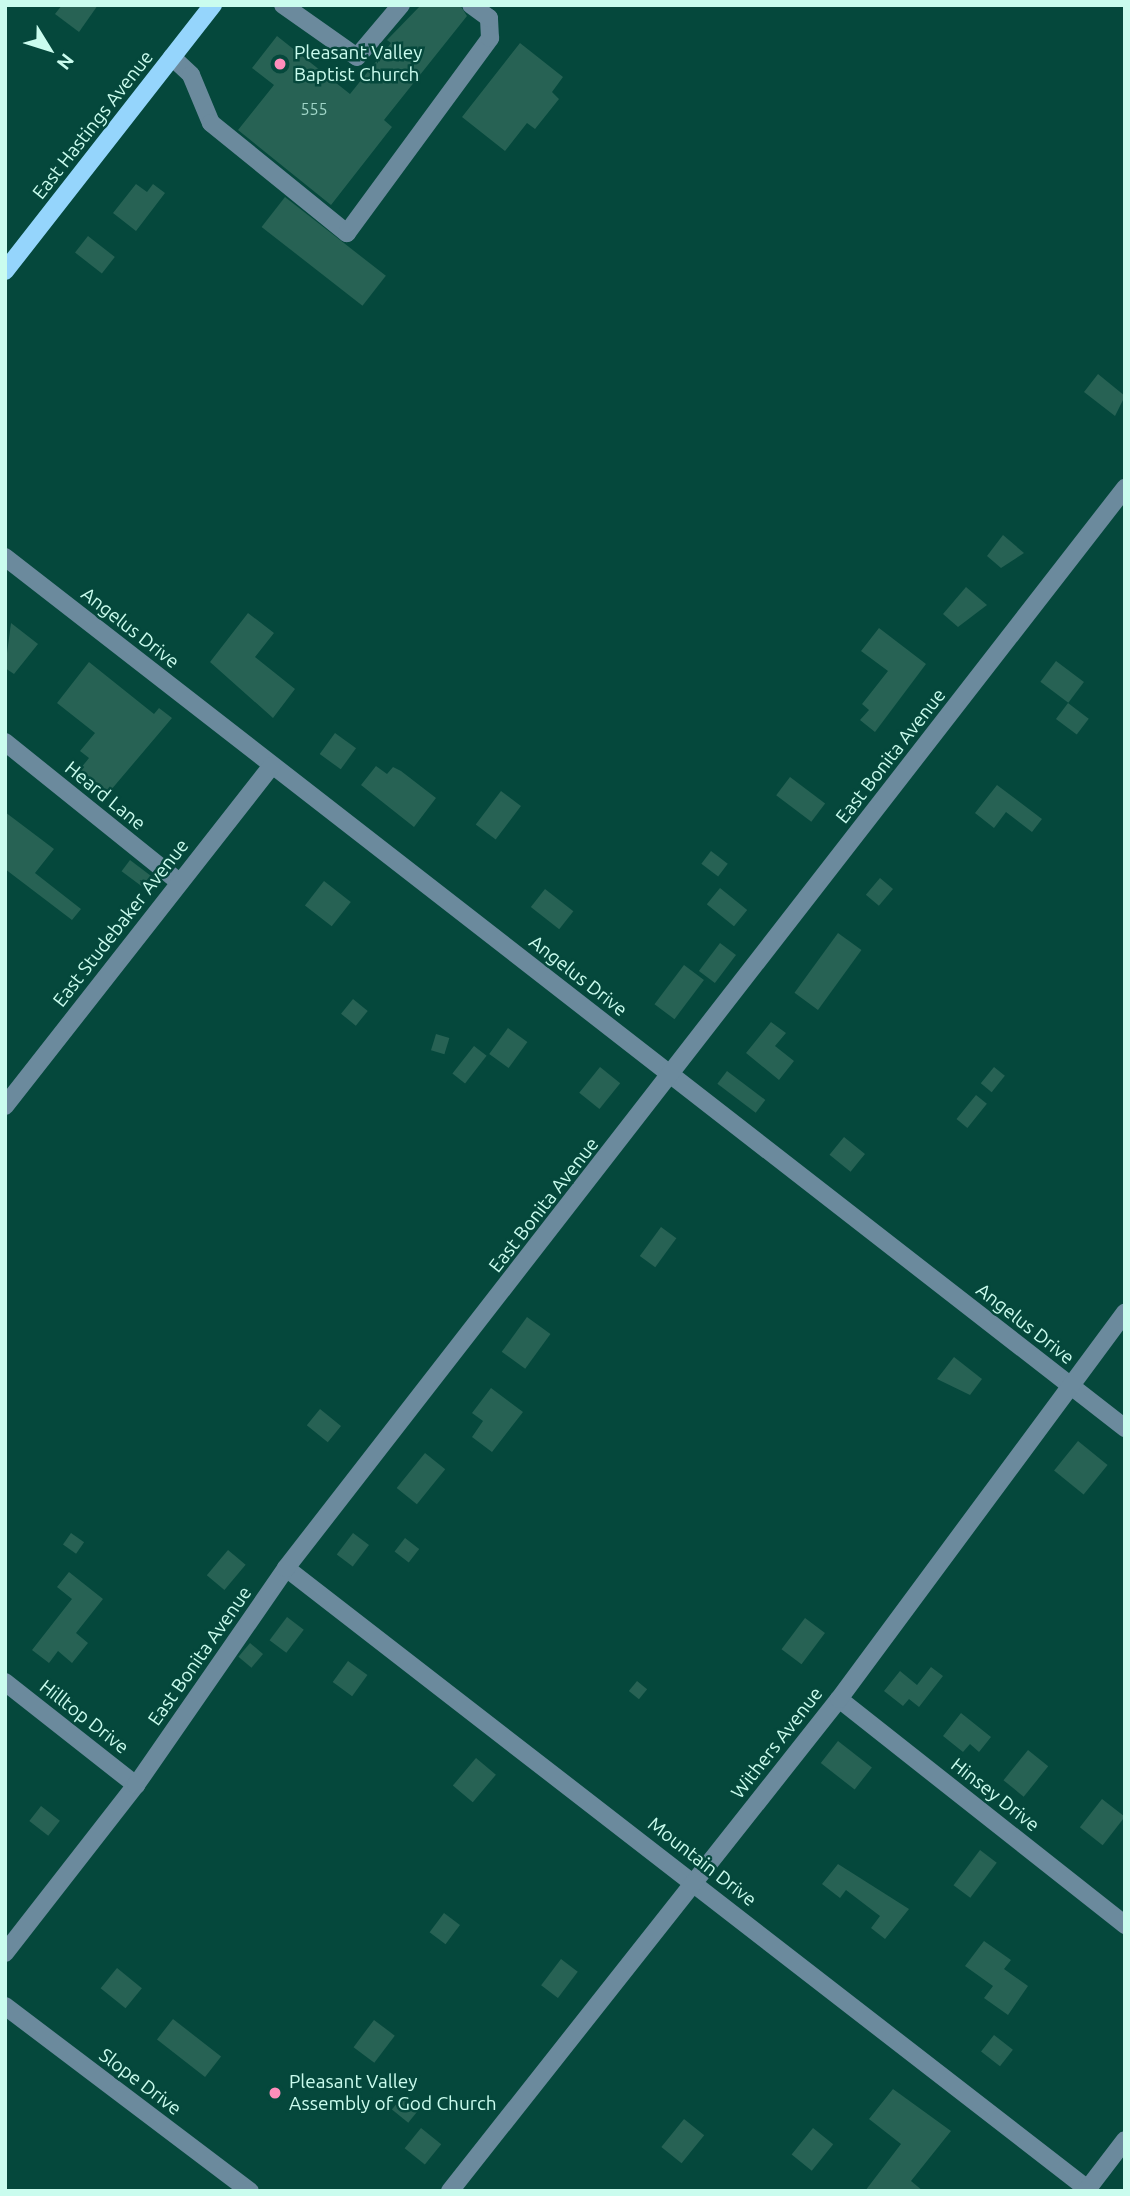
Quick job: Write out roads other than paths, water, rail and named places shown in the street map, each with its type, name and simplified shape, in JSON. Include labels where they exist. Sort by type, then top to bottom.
[{"type":"main road","name":"East Hastings Avenue","points":[[5,271],[213,5]]},
{"type":"street","points":[[283,5],[357,57],[401,5]]},
{"type":"street","points":[[173,57],[191,75],[211,123],[347,233],[490,38],[489,18],[471,5]]},
{"type":"street","name":"East Bonita Avenue","points":[[5,1953],[136,1785],[286,1568],[672,1075],[1125,488]]},
{"type":"street","name":"Angelus Drive","points":[[5,557],[1125,1428]]},
{"type":"street","name":"Heard Lane","points":[[5,742],[179,882]]},
{"type":"street","name":"East Studebaker Avenue","points":[[5,1106],[272,766]]},
{"type":"street","name":"Withers Avenue","points":[[450,2191],[838,1699],[1072,1387],[1125,1312]]},
{"type":"street","name":"Mountain Drive","points":[[286,1568],[694,1881],[1088,2190]]},
{"type":"street","name":"Hilltop Drive","points":[[5,1682],[136,1785]]},
{"type":"street","name":"Hinsey Drive","points":[[838,1699],[1125,1924]]},
{"type":"street","name":"Slope Drive","points":[[5,2006],[250,2191]]},
{"type":"street","points":[[1088,2190],[1125,2140]]},
{"type":"place","name":"Pleasant Valley Baptist Church","points":[[280,64]]},
{"type":"place","name":"Pleasant Valley Assembly of God Church","points":[[275,2093]]}]
